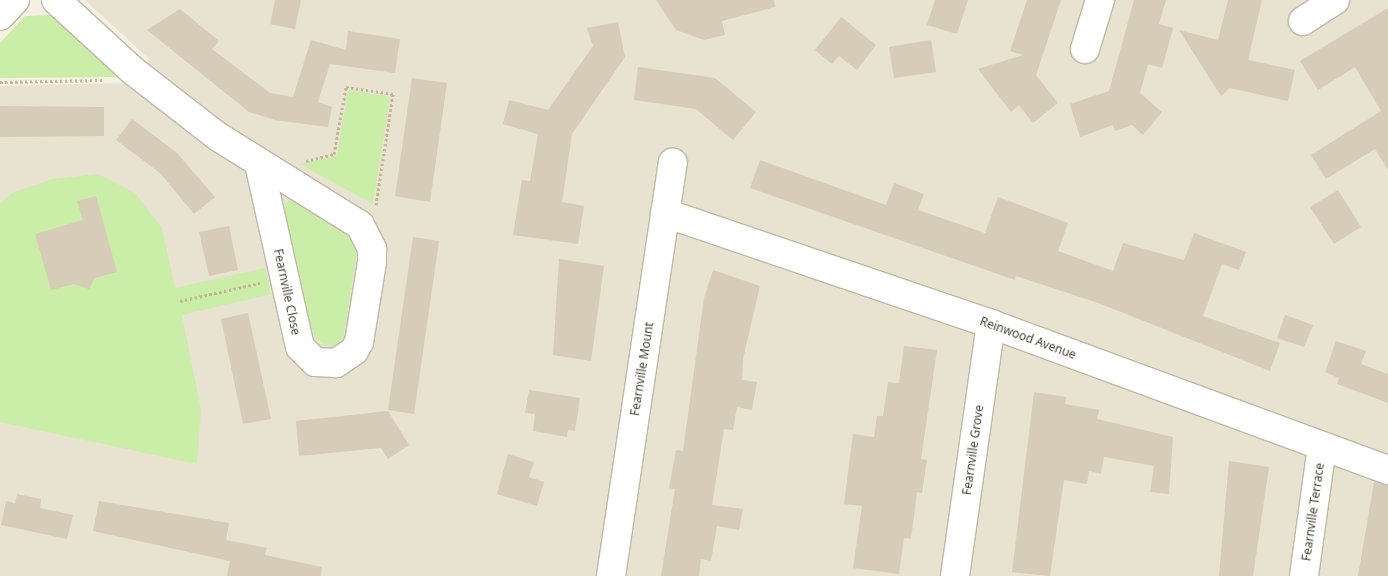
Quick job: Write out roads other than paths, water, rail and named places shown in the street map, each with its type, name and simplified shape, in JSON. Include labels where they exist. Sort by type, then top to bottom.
[{"type":"street","points":[[0,16],[15,0]]},
{"type":"street","points":[[56,0],[132,70],[264,167]]},
{"type":"street","points":[[1085,48],[1100,0]]},
{"type":"street","points":[[1303,20],[1335,0]]},
{"type":"street","name":"Fearnville Mount","points":[[611,576],[673,163]]},
{"type":"street","name":"Fearnville Close","points":[[264,167],[349,218],[367,236],[372,262],[359,342],[346,359],[315,362],[300,348],[284,278],[264,167]]},
{"type":"street","name":"Reinwood Avenue","points":[[666,213],[992,324],[1388,470]]},
{"type":"street","name":"Fearnville Grove","points":[[955,576],[992,324]]},
{"type":"street","name":"Fearnville Terrace","points":[[1304,576],[1322,447]]}]
